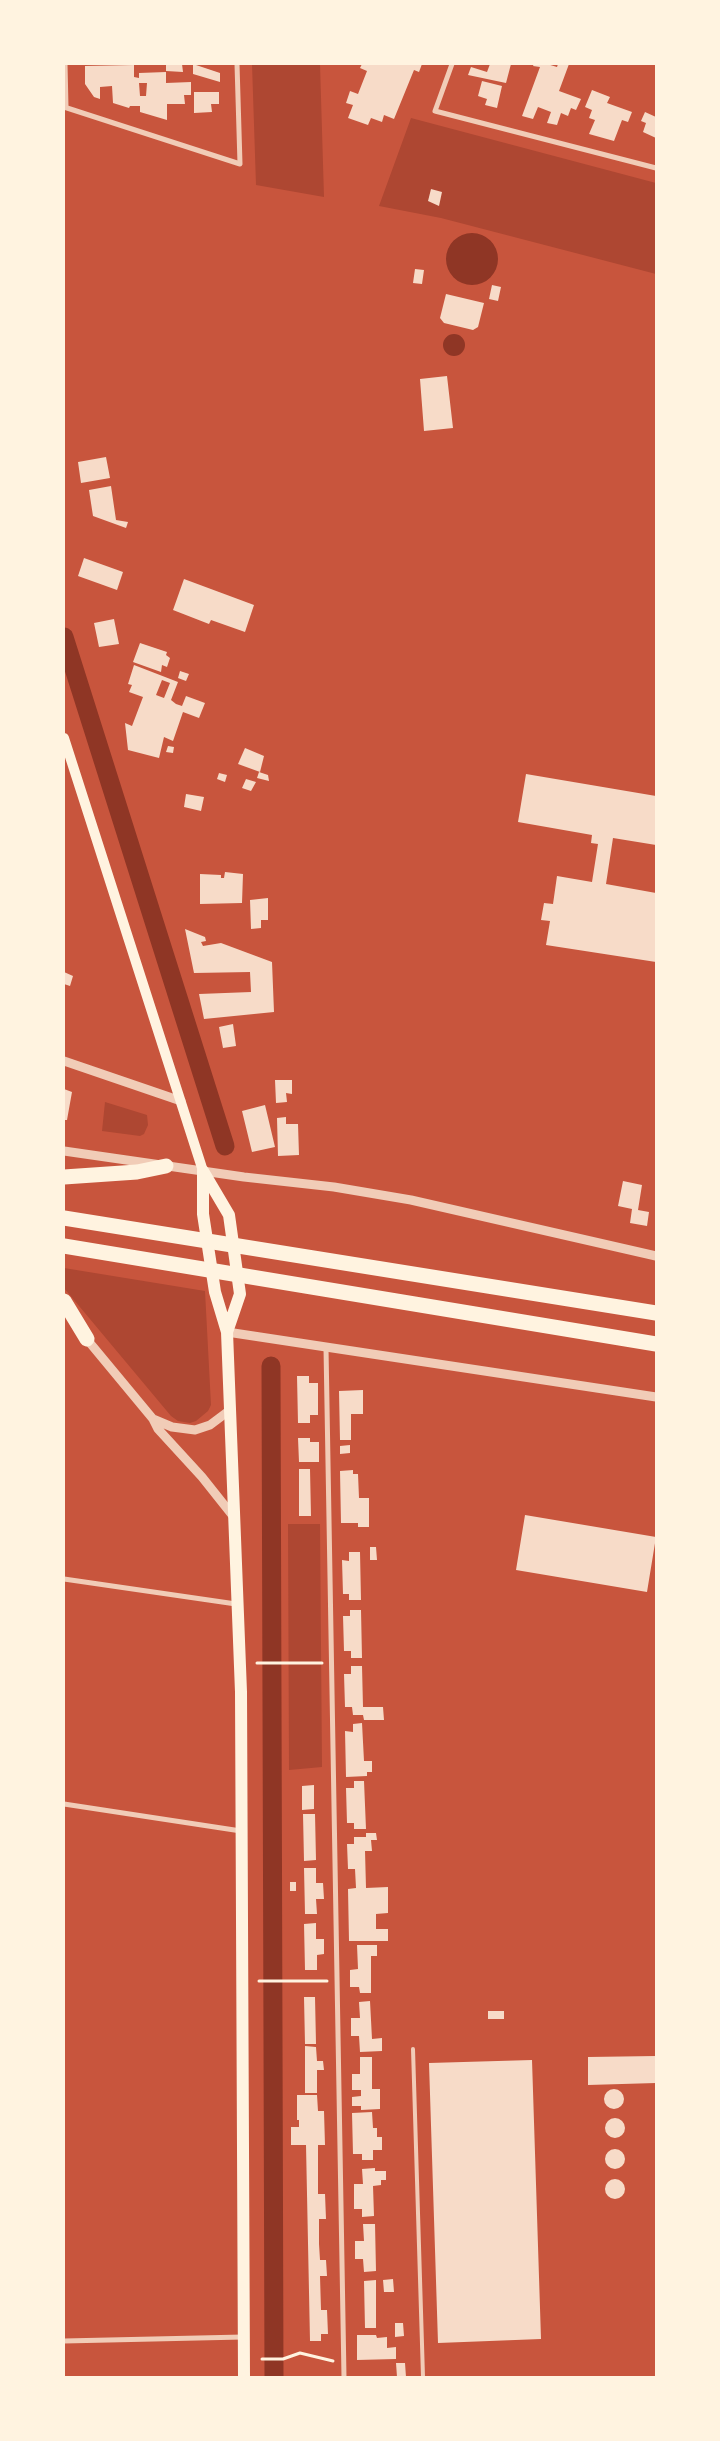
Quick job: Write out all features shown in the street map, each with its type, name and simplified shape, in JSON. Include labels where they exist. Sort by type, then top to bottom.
[{"type":"highway","points":[[64,1177],[137,1172],[166,1166]]},
{"type":"highway","points":[[64,1218],[656,1313]]},
{"type":"highway","points":[[64,1246],[656,1344]]},
{"type":"highway","points":[[64,1301],[87,1339]]},
{"type":"main road","points":[[64,738],[203,1171],[230,1215],[240,1294],[227,1332]]},
{"type":"main road","points":[[203,1171],[203,1214],[215,1292],[227,1332],[236,1604],[241,1692],[244,2377]]},
{"type":"street","points":[[65,64],[65,107],[240,164],[237,64]]},
{"type":"street","points":[[452,64],[435,111],[656,168]]},
{"type":"street","points":[[64,1061],[181,1101]]},
{"type":"street","points":[[64,1151],[334,1187],[411,1200],[656,1256]]},
{"type":"street","points":[[64,1315],[87,1339],[153,1419],[158,1429],[202,1477],[233,1516]]},
{"type":"street","points":[[227,1332],[656,1396]]},
{"type":"street","points":[[326,1348],[344,2377]]},
{"type":"street","points":[[153,1419],[172,1427],[195,1430],[210,1424],[230,1410]]},
{"type":"street","points":[[64,1579],[236,1604]]},
{"type":"street","points":[[64,1804],[241,1831]]},
{"type":"street","points":[[64,2341],[243,2337]]},
{"type":"lane","points":[[413,2049],[423,2377]]},
{"type":"path","points":[[256,1663],[323,1663]]},
{"type":"path","points":[[259,1981],[328,1981]]},
{"type":"path","points":[[264,2359],[284,2359],[300,2353],[333,2361]]},
{"type":"shaded area","points":[[252,64],[320,64],[324,197],[256,185]]},
{"type":"shaded area","points":[[411,118],[656,183],[656,274],[441,218],[379,206]]},
{"type":"shaded area","points":[[467,233],[477,233],[487,237],[494,244],[498,259],[494,274],[487,281],[477,285],[467,285],[457,281],[450,274],[446,264],[446,254],[450,244],[457,237]]},
{"type":"shaded area","points":[[450,334],[458,334],[465,341],[465,349],[458,356],[450,356],[443,349],[443,341]]},
{"type":"shaded area","points":[[105,1102],[147,1115],[148,1125],[144,1134],[140,1136],[102,1131]]},
{"type":"shaded area","points":[[64,1268],[205,1291],[211,1405],[208,1411],[196,1421],[190,1423],[178,1421],[171,1416],[64,1288]]},
{"type":"shaded area","points":[[288,1524],[320,1524],[322,1767],[289,1770]]},
{"type":"building","points":[[166,64],[182,64],[183,72],[166,71]]},
{"type":"building","points":[[193,64],[220,73],[220,82],[193,74]]},
{"type":"building","points":[[362,64],[422,64],[419,72],[414,70],[394,119],[384,115],[382,122],[371,118],[368,125],[348,118],[353,105],[346,103],[350,91],[358,94],[367,71],[360,68]]},
{"type":"building","points":[[490,64],[511,64],[506,83],[468,75],[471,67],[487,72]]},
{"type":"building","points":[[534,64],[547,64],[557,67],[558,64],[569,64],[559,91],[581,99],[576,110],[571,108],[568,116],[561,113],[557,125],[547,123],[551,112],[538,107],[533,119],[522,116],[540,67],[533,66]]},
{"type":"building","points":[[134,65],[134,77],[139,78],[139,73],[166,72],[166,83],[191,82],[191,95],[184,95],[185,104],[167,104],[167,120],[140,112],[140,106],[130,106],[129,108],[113,103],[112,86],[100,87],[100,99],[94,97],[85,84],[85,66]],"holes":[[[139,83],[147,83],[146,96],[140,96]]]},
{"type":"building","points":[[482,81],[502,86],[497,108],[485,105],[487,99],[478,96]]},
{"type":"building","points":[[592,90],[610,97],[607,103],[632,112],[628,122],[622,120],[614,141],[589,134],[595,120],[589,118],[592,110],[585,107]]},
{"type":"building","points":[[194,92],[219,92],[219,104],[211,104],[212,112],[194,113]]},
{"type":"building","points":[[645,112],[656,117],[656,138],[643,132],[646,123],[641,121]]},
{"type":"building","points":[[431,189],[442,192],[439,206],[428,201]]},
{"type":"building","points":[[415,269],[424,270],[422,284],[413,283]]},
{"type":"building","points":[[492,285],[501,287],[498,301],[489,299]]},
{"type":"building","points":[[446,294],[484,303],[478,327],[473,330],[444,323],[440,318]]},
{"type":"building","points":[[447,376],[453,428],[424,431],[420,379]]},
{"type":"building","points":[[106,457],[110,478],[81,483],[78,462]]},
{"type":"building","points":[[111,486],[116,520],[128,522],[126,528],[93,516],[89,490]]},
{"type":"building","points":[[84,558],[123,572],[117,590],[78,576]]},
{"type":"building","points":[[184,579],[254,605],[245,632],[211,620],[209,624],[173,610]]},
{"type":"building","points":[[114,619],[119,644],[99,647],[94,623]]},
{"type":"building","points":[[140,643],[167,652],[166,655],[170,658],[167,667],[162,665],[161,672],[133,662]]},
{"type":"building","points":[[134,665],[178,682],[171,700],[176,704],[182,706],[186,696],[205,703],[199,718],[183,712],[173,741],[164,737],[159,758],[128,750],[125,723],[132,726],[143,697],[129,692],[132,685],[128,684]],"holes":[[[162,680],[170,683],[164,698],[156,695]]]},
{"type":"building","points":[[180,671],[189,674],[186,681],[178,678]]},
{"type":"building","points":[[168,746],[174,747],[173,753],[166,752]]},
{"type":"building","points":[[245,748],[264,756],[260,772],[238,764]]},
{"type":"building","points":[[259,772],[268,775],[269,781],[257,778]]},
{"type":"building","points":[[219,773],[227,775],[225,782],[217,779]]},
{"type":"building","points":[[526,774],[656,796],[656,845],[613,838],[606,884],[656,893],[656,962],[546,945],[550,921],[541,920],[544,903],[553,904],[557,876],[592,882],[598,844],[591,843],[592,835],[518,822]]},
{"type":"building","points":[[246,779],[256,782],[251,791],[242,788]]},
{"type":"building","points":[[186,794],[204,797],[201,811],[184,807]]},
{"type":"building","points":[[225,872],[243,874],[242,903],[200,904],[200,874],[221,875],[221,878],[224,878]]},
{"type":"building","points":[[268,898],[268,920],[261,920],[261,928],[251,929],[250,900]]},
{"type":"building","points":[[185,929],[205,937],[206,941],[201,942],[203,946],[221,943],[272,962],[274,1012],[204,1019],[199,994],[251,992],[250,972],[194,973]]},
{"type":"building","points":[[64,972],[73,976],[70,986],[64,984]]},
{"type":"building","points":[[233,1024],[236,1046],[223,1048],[219,1027]]},
{"type":"building","points":[[275,1080],[292,1080],[292,1094],[286,1093],[287,1102],[276,1103]]},
{"type":"building","points":[[64,1089],[72,1092],[67,1120],[64,1120]]},
{"type":"building","points":[[265,1105],[275,1147],[252,1152],[242,1111]]},
{"type":"building","points":[[286,1117],[286,1124],[298,1124],[299,1155],[278,1156],[277,1118]]},
{"type":"building","points":[[623,1181],[642,1185],[638,1210],[649,1212],[647,1226],[630,1223],[632,1209],[618,1206]]},
{"type":"building","points":[[297,1376],[309,1376],[309,1383],[318,1383],[318,1415],[310,1415],[310,1423],[298,1423]]},
{"type":"building","points":[[363,1390],[363,1414],[351,1414],[351,1440],[340,1440],[339,1391]]},
{"type":"building","points":[[298,1438],[310,1438],[310,1442],[319,1442],[319,1462],[299,1462]]},
{"type":"building","points":[[350,1445],[350,1453],[340,1454],[340,1446]]},
{"type":"building","points":[[299,1469],[310,1469],[311,1516],[299,1516]]},
{"type":"building","points":[[353,1470],[353,1474],[358,1474],[359,1498],[369,1498],[369,1527],[358,1527],[358,1523],[341,1523],[340,1471]]},
{"type":"building","points":[[525,1515],[656,1537],[647,1592],[516,1570]]},
{"type":"building","points":[[370,1547],[376,1547],[377,1560],[370,1560]]},
{"type":"building","points":[[349,1552],[360,1552],[361,1600],[349,1600],[349,1594],[343,1594],[342,1560],[349,1561]]},
{"type":"building","points":[[350,1610],[361,1610],[362,1658],[351,1658],[351,1651],[344,1651],[343,1616],[350,1616]]},
{"type":"building","points":[[351,1666],[362,1666],[363,1707],[383,1707],[384,1720],[364,1720],[363,1715],[353,1715],[352,1707],[345,1707],[344,1674],[351,1674]]},
{"type":"building","points":[[362,1723],[364,1761],[372,1761],[372,1772],[367,1772],[367,1776],[346,1777],[345,1731],[353,1732],[353,1724]]},
{"type":"building","points":[[354,1781],[364,1781],[366,1829],[354,1829],[354,1823],[347,1823],[346,1788],[354,1788]]},
{"type":"building","points":[[314,1785],[314,1809],[302,1810],[302,1786]]},
{"type":"building","points":[[303,1814],[315,1814],[316,1860],[304,1861]]},
{"type":"building","points":[[366,1833],[376,1833],[377,1840],[371,1840],[372,1851],[365,1851],[366,1888],[388,1887],[388,1913],[376,1914],[376,1929],[388,1929],[388,1941],[349,1941],[348,1889],[356,1888],[355,1869],[348,1869],[347,1844],[354,1844],[354,1837],[366,1837]]},
{"type":"building","points":[[304,1868],[316,1868],[316,1883],[323,1883],[324,1899],[316,1899],[317,1914],[305,1914]]},
{"type":"building","points":[[290,1882],[296,1882],[296,1891],[290,1891]]},
{"type":"building","points":[[316,1923],[316,1939],[324,1939],[324,1954],[317,1955],[317,1970],[305,1970],[304,1924]]},
{"type":"building","points":[[357,1945],[377,1945],[377,1956],[371,1956],[371,1993],[360,1993],[359,1987],[350,1987],[350,1970],[358,1969]]},
{"type":"building","points":[[304,1997],[315,1997],[316,2044],[305,2044]]},
{"type":"building","points":[[370,2001],[372,2039],[382,2038],[382,2051],[360,2052],[359,2036],[351,2036],[351,2018],[360,2018],[359,2002]]},
{"type":"building","points":[[488,2011],[504,2011],[504,2019],[488,2019]]},
{"type":"building","points":[[305,2046],[316,2047],[317,2061],[323,2061],[324,2070],[317,2070],[317,2093],[305,2093]]},
{"type":"building","points":[[656,2056],[656,2083],[588,2085],[588,2057]]},
{"type":"building","points":[[360,2057],[372,2057],[372,2089],[380,2089],[380,2109],[361,2110],[361,2106],[352,2106],[352,2097],[361,2096],[361,2090],[352,2090],[352,2074],[360,2074]]},
{"type":"building","points":[[532,2060],[541,2339],[438,2343],[429,2063]]},
{"type":"building","points":[[610,2089],[618,2089],[624,2095],[624,2103],[618,2109],[610,2109],[604,2103],[604,2095]]},
{"type":"building","points":[[297,2095],[317,2095],[318,2111],[324,2111],[325,2145],[318,2145],[318,2194],[325,2194],[326,2219],[319,2219],[319,2244],[320,2260],[326,2260],[327,2276],[320,2276],[321,2310],[327,2310],[328,2334],[321,2334],[321,2341],[310,2341],[306,2145],[291,2145],[291,2127],[299,2127],[299,2120],[297,2120]]},
{"type":"building","points":[[372,2112],[373,2128],[377,2128],[377,2137],[382,2137],[382,2150],[373,2150],[373,2160],[362,2160],[362,2154],[353,2154],[352,2113]]},
{"type":"building","points":[[611,2118],[619,2118],[625,2124],[625,2132],[619,2138],[611,2138],[605,2132],[605,2124]]},
{"type":"building","points":[[611,2149],[619,2149],[625,2155],[625,2163],[619,2169],[611,2169],[605,2163],[605,2155]]},
{"type":"building","points":[[375,2168],[375,2171],[386,2171],[386,2180],[381,2180],[381,2185],[373,2186],[374,2216],[362,2217],[362,2209],[354,2209],[354,2184],[363,2184],[362,2169]]},
{"type":"building","points":[[611,2179],[619,2179],[625,2185],[625,2193],[619,2199],[611,2199],[605,2193],[605,2185]]},
{"type":"building","points":[[363,2224],[375,2224],[376,2271],[364,2272],[363,2259],[355,2259],[355,2241],[364,2241]]},
{"type":"building","points":[[393,2279],[394,2292],[384,2292],[383,2280]]},
{"type":"building","points":[[376,2280],[376,2328],[365,2328],[364,2281]]},
{"type":"building","points":[[395,2323],[403,2323],[404,2336],[395,2337]]},
{"type":"building","points":[[357,2335],[376,2335],[377,2338],[387,2337],[387,2348],[396,2347],[396,2359],[357,2360]]},
{"type":"building","points":[[396,2363],[405,2363],[406,2377],[397,2377]]},
{"type":"waterway","points":[[64,637],[225,1146]]},
{"type":"waterway","points":[[271,1366],[274,2377]]}]
